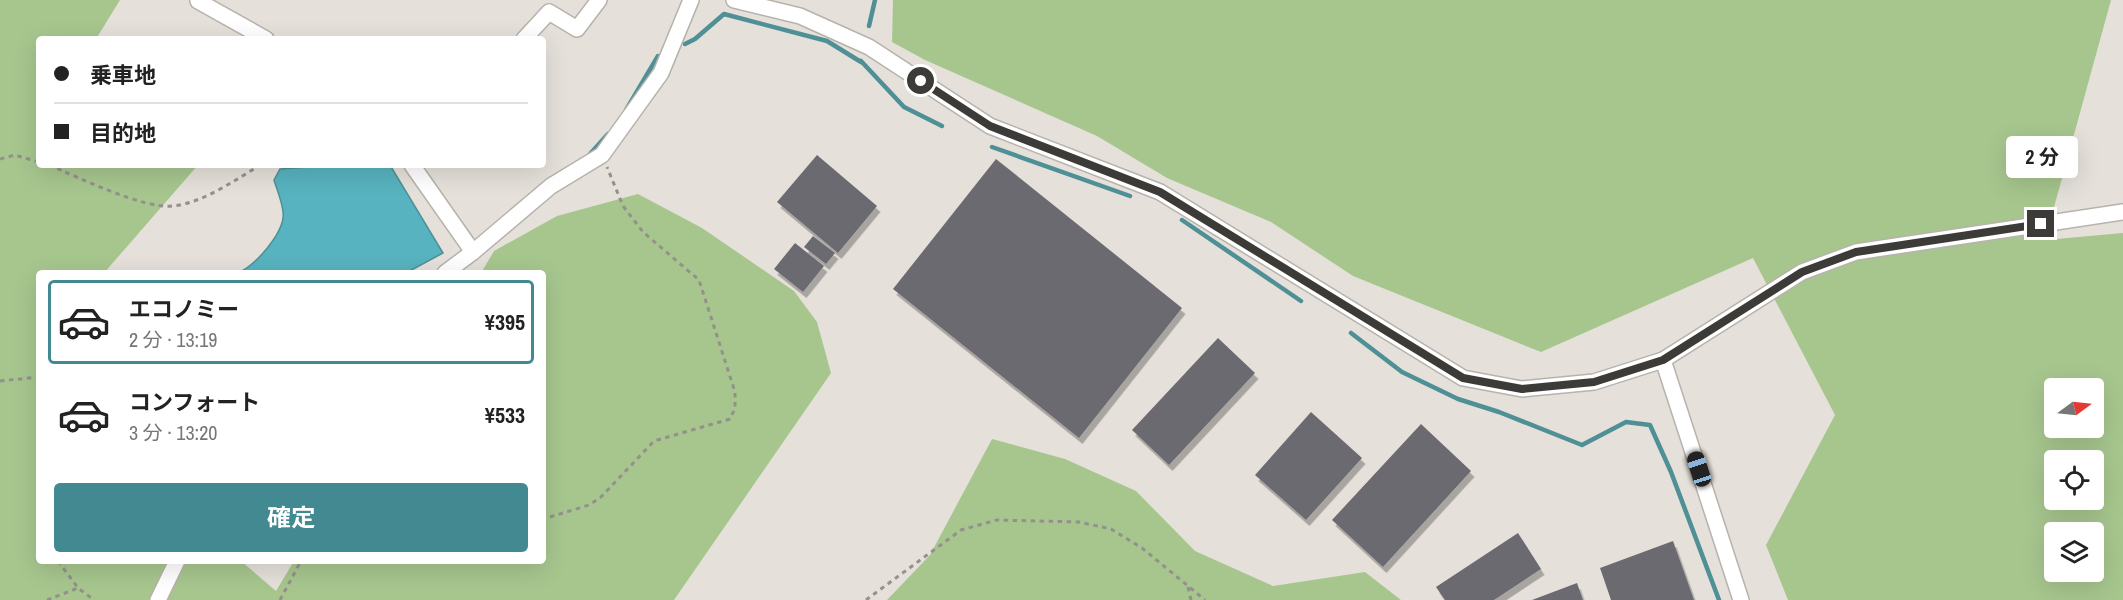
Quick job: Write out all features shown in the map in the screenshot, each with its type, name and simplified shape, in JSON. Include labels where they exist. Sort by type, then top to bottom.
[{"type":"street","points":[[527,36],[549,12],[577,29],[599,0]]},
{"type":"street","points":[[449,270],[550,186],[602,155],[661,73],[691,0]]},
{"type":"street","points":[[734,0],[800,16],[859,43],[990,126],[1160,192],[1463,378],[1522,389],[1562,387],[1594,382],[1663,360],[1802,272],[1856,252],[2123,212]]},
{"type":"street","points":[[198,1],[261,36]]},
{"type":"street","points":[[414,168],[473,252]]},
{"type":"street","points":[[1663,360],[1742,600]]},
{"type":"street","points":[[158,600],[176,564]]},
{"type":"path","points":[[0,159],[15,155],[36,161]]},
{"type":"path","points":[[550,517],[589,505],[601,497],[654,441],[730,419],[735,408],[735,392],[699,280],[643,232],[623,206],[602,155]]},
{"type":"path","points":[[57,168],[129,196],[171,206],[201,198],[256,168]]},
{"type":"path","points":[[0,381],[36,378]]},
{"type":"path","points":[[866,600],[961,530],[997,520],[1079,522],[1111,529],[1142,548],[1205,600]]},
{"type":"path","points":[[60,564],[78,588],[94,600]]},
{"type":"path","points":[[280,600],[299,564]]},
{"type":"path","points":[[1187,586],[1191,600]]},
{"type":"path","points":[[46,600],[78,588]]},
{"type":"green space","points":[[0,0],[120,0],[98,36],[36,36],[36,168],[195,168],[107,270],[36,270],[36,564],[244,564],[276,591],[292,564],[546,564],[546,270],[483,270],[494,251],[557,216],[638,194],[702,228],[794,291],[817,322],[831,373],[674,600],[0,600]]},
{"type":"green space","points":[[893,0],[2111,0],[2045,240],[2123,233],[2123,600],[1788,600],[1766,545],[1835,415],[1753,258],[1541,352],[1353,276],[1271,222],[1167,178],[1097,136],[925,60],[892,42]]},
{"type":"green space","points":[[992,439],[1065,459],[1136,491],[1195,551],[1273,586],[1365,572],[1401,600],[887,600],[930,555]]},
{"type":"water","points":[[392,168],[443,253],[412,270],[244,270],[268,248],[283,220],[281,200],[274,180],[280,169]]},
{"type":"building","points":[[817,155],[877,206],[838,253],[777,202]]},
{"type":"building","points":[[996,159],[1182,308],[1079,438],[893,289]]},
{"type":"building","points":[[813,236],[835,253],[826,264],[804,247]]},
{"type":"building","points":[[795,243],[824,266],[803,292],[774,269]]},
{"type":"building","points":[[1218,338],[1255,373],[1169,465],[1132,430]]},
{"type":"building","points":[[1311,412],[1362,458],[1306,520],[1255,475]]},
{"type":"building","points":[[1421,424],[1471,471],[1383,567],[1332,520]]},
{"type":"building","points":[[1518,533],[1541,569],[1494,600],[1445,600],[1436,587]]},
{"type":"building","points":[[1673,541],[1694,600],[1611,600],[1600,568]]},
{"type":"building","points":[[1577,583],[1583,600],[1532,600]]},
{"type":"waterway","points":[[869,26],[875,0]]},
{"type":"waterway","points":[[685,44],[695,39],[724,14],[827,41],[861,62]]},
{"type":"waterway","points":[[626,110],[658,56]]},
{"type":"waterway","points":[[861,61],[904,107],[942,126]]},
{"type":"waterway","points":[[590,154],[608,134]]},
{"type":"waterway","points":[[992,147],[1130,196]]},
{"type":"waterway","points":[[1182,220],[1301,301]]},
{"type":"waterway","points":[[1351,333],[1402,372],[1458,399],[1499,412],[1582,445],[1626,422],[1650,425],[1671,472],[1719,600]]},
{"type":"route","points":[[921,81],[990,126],[1160,192],[1463,378],[1522,389],[1562,387],[1594,382],[1663,360],[1802,272],[1856,252],[2041,224]]}]
